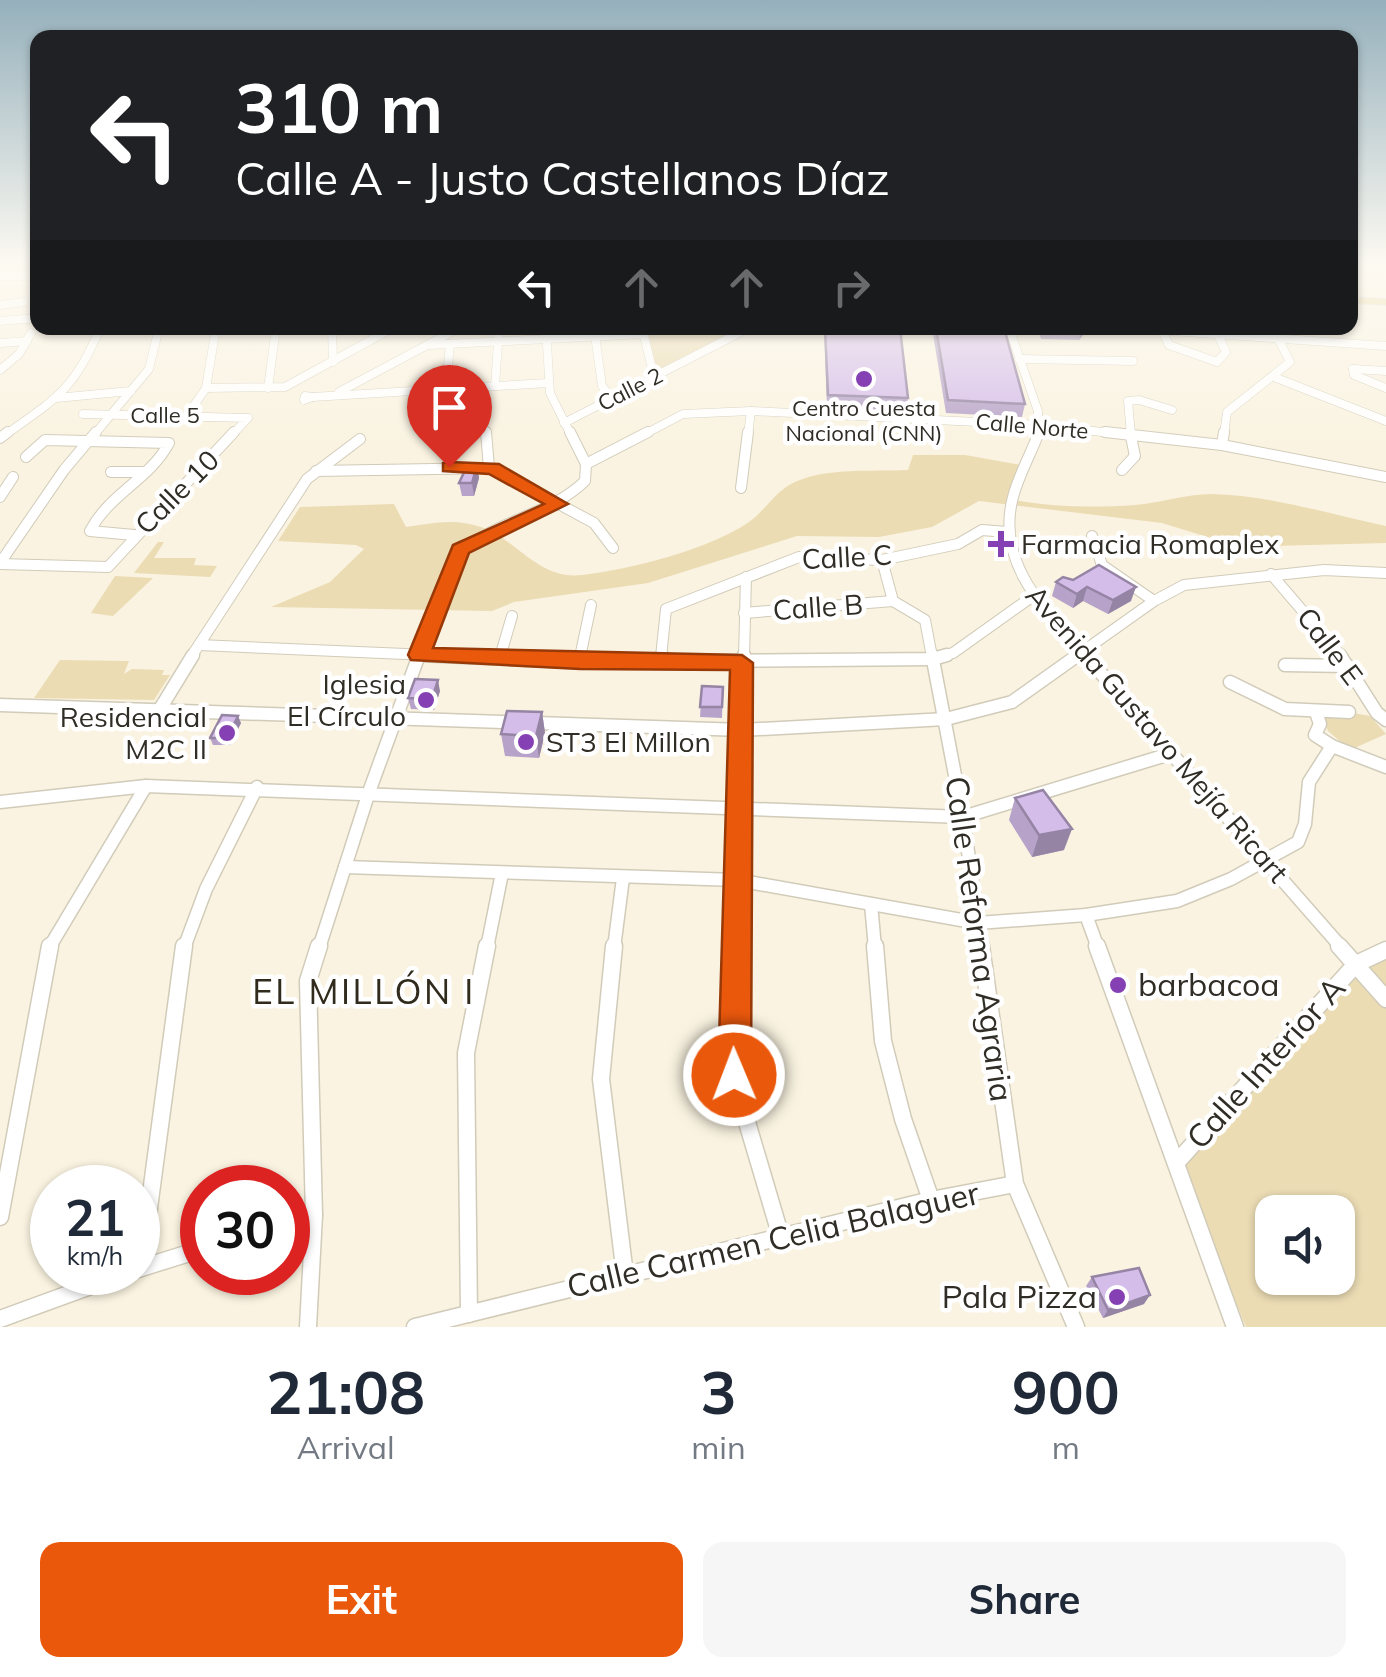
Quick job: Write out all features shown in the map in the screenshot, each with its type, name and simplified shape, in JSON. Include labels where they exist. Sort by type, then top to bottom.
[{"type":"street","points":[[0,438],[56,398],[84,370],[97,335]]},
{"type":"street","points":[[0,580],[4,565],[88,441],[150,369],[158,335]]},
{"type":"street","points":[[188,414],[206,388],[215,335]]},
{"type":"street","points":[[268,388],[275,335]]},
{"type":"street","points":[[332,335],[333,362]]},
{"type":"street","points":[[206,388],[292,384],[380,335]]},
{"type":"street","points":[[336,394],[446,335]]},
{"type":"street","points":[[495,386],[499,335]]},
{"type":"street","points":[[428,345],[499,342],[536,335]]},
{"type":"street","points":[[308,1327],[314,1215],[308,980],[369,792],[460,550],[559,504],[584,481],[586,464],[548,383],[546,335]]},
{"type":"street","points":[[595,335],[602,386],[611,398]]},
{"type":"street","points":[[643,335],[654,376]]},
{"type":"street","name":"Calle 2","points":[[564,422],[735,335]]},
{"type":"street","points":[[1007,532],[1018,480],[1040,425],[1011,335]]},
{"type":"street","points":[[1165,335],[1169,345],[1217,362],[1226,352],[1219,335]]},
{"type":"street","points":[[1245,335],[1386,347],[1386,364]]},
{"type":"street","points":[[1222,444],[1226,412],[1290,362],[1277,335]]},
{"type":"street","points":[[0,343],[29,337],[2,370]]},
{"type":"street","points":[[446,388],[450,344]]},
{"type":"street","points":[[1019,359],[1132,361]]},
{"type":"street","points":[[1104,360],[1112,377]]},
{"type":"street","points":[[1386,371],[1353,370],[1354,375],[1386,388]]},
{"type":"street","points":[[1274,377],[1386,421]]},
{"type":"street","points":[[312,398],[548,383]]},
{"type":"street","points":[[56,398],[131,391]]},
{"type":"street","points":[[1122,470],[1134,456],[1126,411],[1130,400],[1172,410]]},
{"type":"street","points":[[741,488],[750,411]]},
{"type":"street","name":"Calle Norte","points":[[586,464],[683,414],[750,411],[1040,425],[1222,444],[1386,478]]},
{"type":"street","name":"Calle 5","points":[[83,414],[246,416]]},
{"type":"street","name":"Calle 10","points":[[4,565],[106,568],[220,449],[246,416]]},
{"type":"street","points":[[486,432],[489,468]]},
{"type":"street","points":[[160,709],[259,549],[316,472],[360,439]]},
{"type":"street","points":[[26,457],[45,440],[170,443],[145,472],[98,513],[90,531],[134,535]]},
{"type":"street","points":[[316,472],[489,468],[594,523],[613,548]]},
{"type":"street","points":[[110,472],[145,472]]},
{"type":"street","points":[[0,497],[13,476]]},
{"type":"street","name":"Calle C","points":[[661,662],[666,609],[746,577],[800,557],[882,560],[958,544],[982,530],[1007,532]]},
{"type":"street","name":"Avenida Gustavo Mejía Ricart","points":[[1007,532],[1013,560],[1033,596],[1386,999]]},
{"type":"street","points":[[1092,536],[1102,565],[1154,601]]},
{"type":"street","points":[[882,560],[893,601]]},
{"type":"street","points":[[0,705],[742,730],[946,719],[1012,702],[1154,601],[1184,585],[1338,569],[1386,573]]},
{"type":"street","name":"Calle E","points":[[1270,574],[1348,666],[1377,713],[1386,720]]},
{"type":"street","points":[[746,577],[734,1075],[781,1237]]},
{"type":"street","points":[[199,645],[580,662],[933,658],[954,653],[1033,596]]},
{"type":"street","name":"Calle B","points":[[744,612],[893,601]]},
{"type":"street","name":"Calle Reforma Agraria","points":[[893,601],[925,620],[963,817],[1015,1184],[1076,1327]]},
{"type":"street","points":[[580,662],[591,605]]},
{"type":"street","points":[[500,658],[512,616]]},
{"type":"street","points":[[1284,665],[1348,666]]},
{"type":"street","points":[[1230,682],[1285,709],[1349,712]]},
{"type":"street","points":[[1316,712],[1320,724],[1314,734],[1332,746],[1386,767]]},
{"type":"street","points":[[344,867],[737,880],[978,923],[1086,914],[1177,901],[1266,862],[1298,842],[1305,824],[1310,782],[1332,746]]},
{"type":"street","points":[[0,802],[146,786],[256,787],[963,817],[1172,754]]},
{"type":"street","points":[[0,1217],[4,1171],[50,942],[146,786]]},
{"type":"street","points":[[152,1165],[185,941],[256,787]]},
{"type":"street","points":[[469,1314],[466,1054],[502,873]]},
{"type":"street","points":[[623,878],[601,1049],[601,1079],[625,1275]]},
{"type":"street","points":[[871,904],[883,1041],[903,1119],[931,1200]]},
{"type":"street","points":[[1086,914],[1235,1327]]},
{"type":"street","points":[[1356,964],[1386,950]]},
{"type":"street","name":"Calle Interior A","points":[[1177,1162],[1356,964]]},
{"type":"street","name":"Calle Carmen Celia Balaguer","points":[[415,1327],[931,1200],[1015,1184]]},
{"type":"street","points":[[310,1216],[314,1215]]},
{"type":"street","points":[[0,1318],[65,1295]]},
{"type":"shaded area","points":[[646,335],[728,335],[654,373]]},
{"type":"shaded area","points":[[913,455],[965,455],[1021,465],[1013,500],[1104,506],[1202,494],[1233,495],[1386,526],[1386,543],[1272,546],[1214,539],[1162,523],[979,501],[932,527],[879,537],[797,536],[648,583],[514,602],[492,611],[271,607],[330,582],[364,549],[356,545],[278,541],[300,507],[394,504],[406,527],[444,522],[471,524],[494,533],[553,571],[582,575],[646,563],[712,541],[749,522],[782,490],[808,477],[836,472],[908,470]]},
{"type":"shaded area","points":[[158,542],[164,542],[154,558],[196,558],[194,565],[217,566],[210,577],[134,573]]},
{"type":"shaded area","points":[[115,576],[153,578],[113,616],[91,613]]},
{"type":"shaded area","points":[[60,660],[129,661],[124,674],[132,669],[164,670],[162,675],[170,675],[154,700],[34,698]]},
{"type":"shaded area","points":[[1321,715],[1370,716],[1386,734],[1350,750],[1328,731]]},
{"type":"shaded area","points":[[1386,956],[1386,1327],[1246,1327],[1177,1162],[1358,967]]},
{"type":"building","name":"Centro Cuesta Nacional (CNN)","points":[[825,335],[901,335],[908,398],[828,395]]},
{"type":"building","points":[[937,335],[1006,335],[1025,404],[948,400]]},
{"type":"building","points":[[468,464],[477,465],[472,483],[459,483]]},
{"type":"building","points":[[1099,565],[1136,587],[1113,600],[1087,587],[1077,594],[1056,582],[1063,577],[1073,580]]},
{"type":"building","points":[[415,679],[438,680],[432,699],[408,698]]},
{"type":"building","points":[[702,686],[723,687],[722,707],[700,707]]},
{"type":"building","points":[[507,711],[542,712],[536,736],[501,734]]},
{"type":"building","points":[[222,715],[238,716],[227,738],[210,738]]},
{"type":"building","points":[[1043,790],[1072,829],[1039,835],[1015,798]]},
{"type":"building","name":"Pala Pizza","points":[[1139,1268],[1150,1295],[1108,1310],[1092,1277]]},
{"type":"place","name":"Centro Cuesta Nacional (CNN)","points":[[864,379]]},
{"type":"place","name":"Farmacia Romaplex","points":[[1001,544]]},
{"type":"place","name":"Iglesia El Círculo","points":[[426,700]]},
{"type":"place","name":"Residencial M2C II","points":[[227,733]]},
{"type":"place","name":"ST3 El Millon","points":[[526,742]]},
{"type":"place","name":"barbacoa","points":[[1118,985]]},
{"type":"place","name":"Pala Pizza","points":[[1117,1297]]},
{"type":"district","name":"EL MILLÓN I","points":[[364,992]]},
{"type":"route","points":[[449,467],[492,468],[559,504],[460,550],[419,655],[580,662],[742,663],[734,1075]]}]
